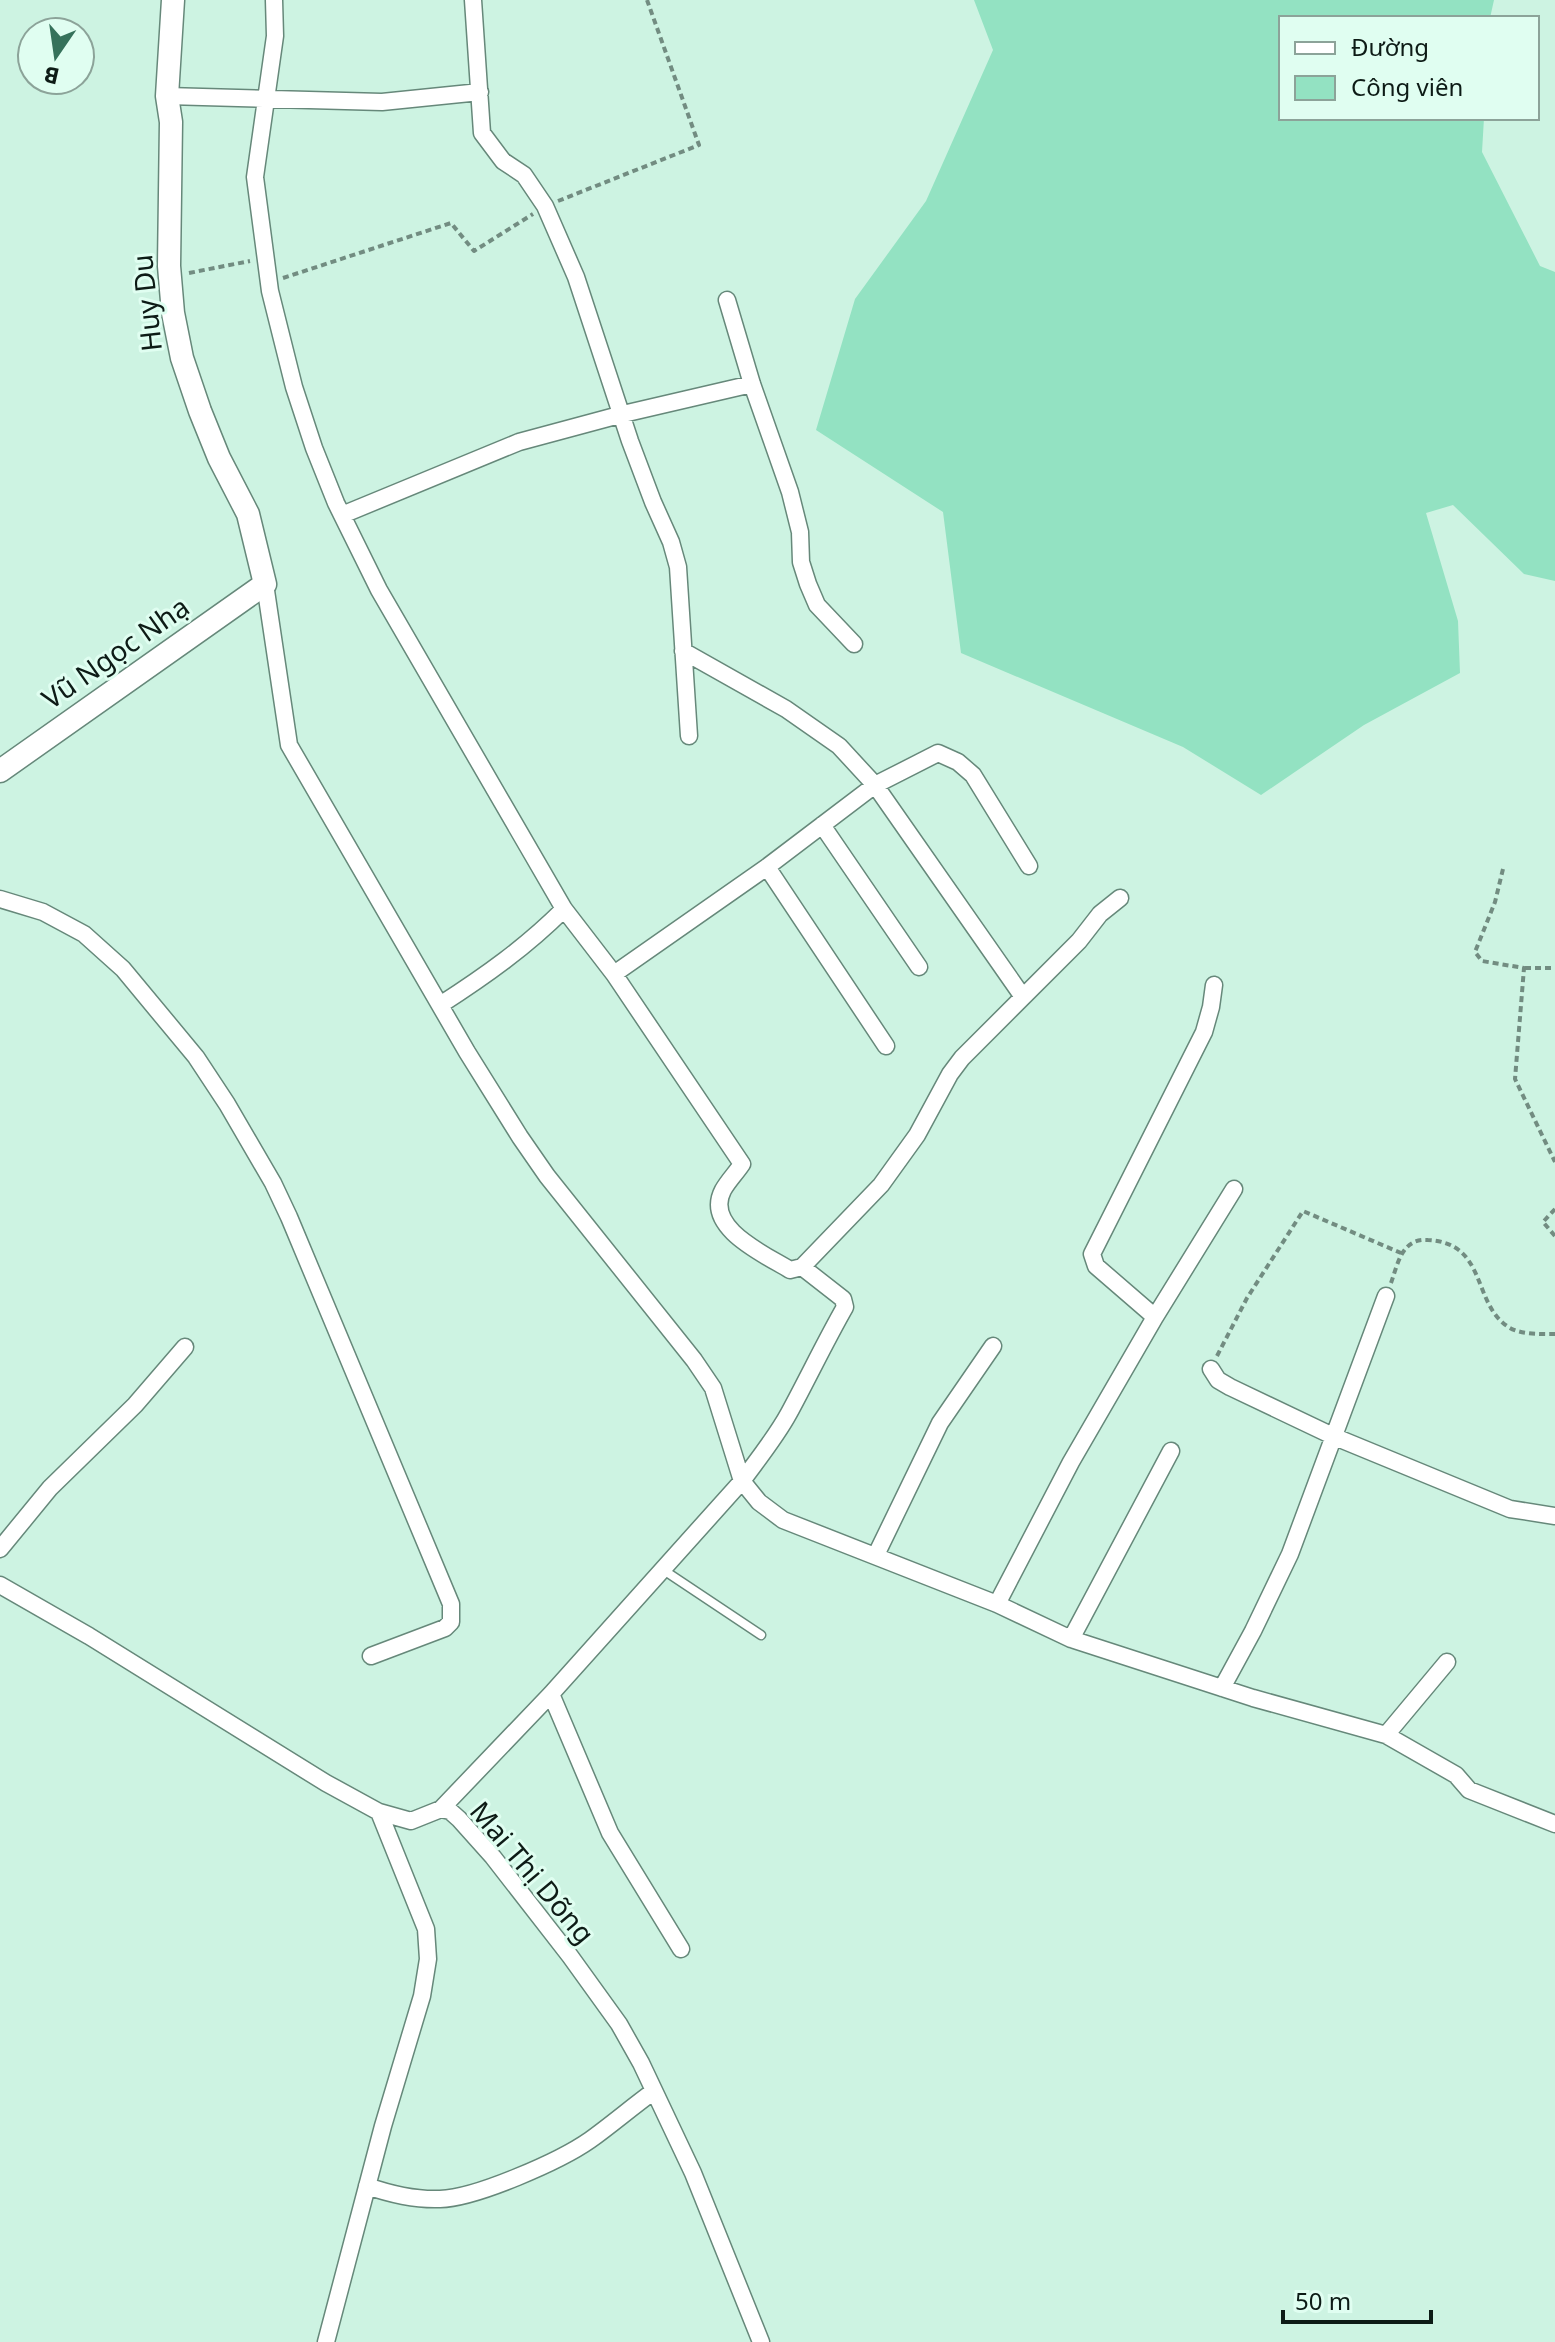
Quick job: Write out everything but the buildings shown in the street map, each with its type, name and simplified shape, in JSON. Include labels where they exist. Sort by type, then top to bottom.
[{"type":"street","name":"Huy Du","points":[[173,0],[167,96],[171,122],[170,277],[173,313],[182,358],[219,458],[248,514],[265,584]]},
{"type":"street","points":[[274,0],[275,36],[255,177],[269,283],[294,387],[314,448],[342,515],[379,590],[564,909],[614,974],[742,1164],[722,1192],[721,1211],[734,1236],[790,1270],[802,1267],[881,1185],[917,1135],[962,1058],[1079,941],[1100,914],[1120,898]]},
{"type":"street","points":[[473,0],[482,133],[503,161],[524,175],[545,206],[576,277],[653,502],[671,542],[678,567],[689,736]]},
{"type":"street","points":[[167,96],[382,102],[480,92]]},
{"type":"street","points":[[727,300],[752,384],[790,492],[800,532],[801,562],[808,584],[817,605],[854,644]]},
{"type":"street","points":[[342,515],[519,442],[752,384]]},
{"type":"street","points":[[265,584],[289,745],[498,1103],[547,1176],[713,1388],[742,1481],[759,1502],[783,1520],[997,1604],[1071,1639],[1222,1688],[1386,1735],[1456,1775],[1469,1790],[1555,1824]]},
{"type":"street","name":"Vũ Ngọc Nhạ","points":[[0,771],[265,584]]},
{"type":"street","points":[[683,651],[813,725],[839,746],[875,785],[1023,997]]},
{"type":"street","points":[[614,974],[767,867],[875,785],[938,753],[958,762],[973,775],[1029,866]]},
{"type":"street","points":[[822,825],[919,967]]},
{"type":"street","points":[[767,867],[886,1046]]},
{"type":"street","points":[[0,899],[43,912],[84,934],[123,969],[196,1057],[273,1183],[451,1604],[451,1622],[445,1628],[371,1656]]},
{"type":"street","points":[[440,1005],[498,967],[564,909]]},
{"type":"street","points":[[1155,1317],[1096,1266],[1092,1254],[1204,1032],[1214,985]]},
{"type":"street","points":[[997,1604],[1071,1462],[1234,1189]]},
{"type":"street","points":[[441,1809],[551,1694],[742,1481],[789,1414],[814,1361],[845,1307],[843,1299],[802,1267]]},
{"type":"street","points":[[1222,1688],[1290,1554],[1386,1296]]},
{"type":"street","points":[[876,1555],[940,1423],[993,1346]]},
{"type":"street","points":[[0,1549],[50,1488],[135,1405],[185,1347]]},
{"type":"street","points":[[1211,1369],[1218,1380],[1230,1387],[1335,1437],[1510,1509],[1555,1516]]},
{"type":"street","points":[[1071,1639],[1171,1451]]},
{"type":"street","name":"Mai Thị Dõng","points":[[0,1585],[379,1812],[411,1821],[441,1809],[450,1811],[471,1831],[570,1956],[619,2024],[654,2091],[732,2265],[758,2340]]},
{"type":"street","points":[[1386,1735],[1447,1662]]},
{"type":"street","points":[[551,1694],[610,1833],[681,1949]]},
{"type":"street","points":[[326,2342],[422,1996],[428,1959],[426,1929],[379,1812]]},
{"type":"street","points":[[367,2186],[412,2198],[441,2199],[463,2195],[558,2160],[591,2140],[654,2091]]},
{"type":"lane","points":[[662,1569],[761,1635]]},
{"type":"path","points":[[269,283],[451,223],[474,251],[545,206],[699,145],[647,0]]},
{"type":"path","points":[[170,277],[265,258]]},
{"type":"path","points":[[1503,869],[1495,902],[1475,952],[1482,961],[1524,968],[1555,968]]},
{"type":"path","points":[[1524,968],[1515,1079],[1555,1162]]},
{"type":"path","points":[[1555,1209],[1543,1222],[1555,1236]]},
{"type":"path","points":[[1211,1369],[1247,1298],[1303,1211],[1401,1253]]},
{"type":"path","points":[[1386,1296],[1401,1253],[1411,1243],[1424,1239],[1447,1243],[1463,1255],[1478,1273],[1496,1316],[1509,1328],[1530,1334],[1555,1334]]},
{"type":"green space","points":[[974,0],[1494,0],[1490,16],[1279,16],[1279,120],[1484,120],[1482,152],[1540,266],[1555,272],[1555,581],[1524,574],[1453,505],[1426,513],[1458,621],[1460,673],[1364,725],[1261,795],[1183,747],[961,653],[943,512],[816,430],[855,299],[926,201],[993,50]]}]
